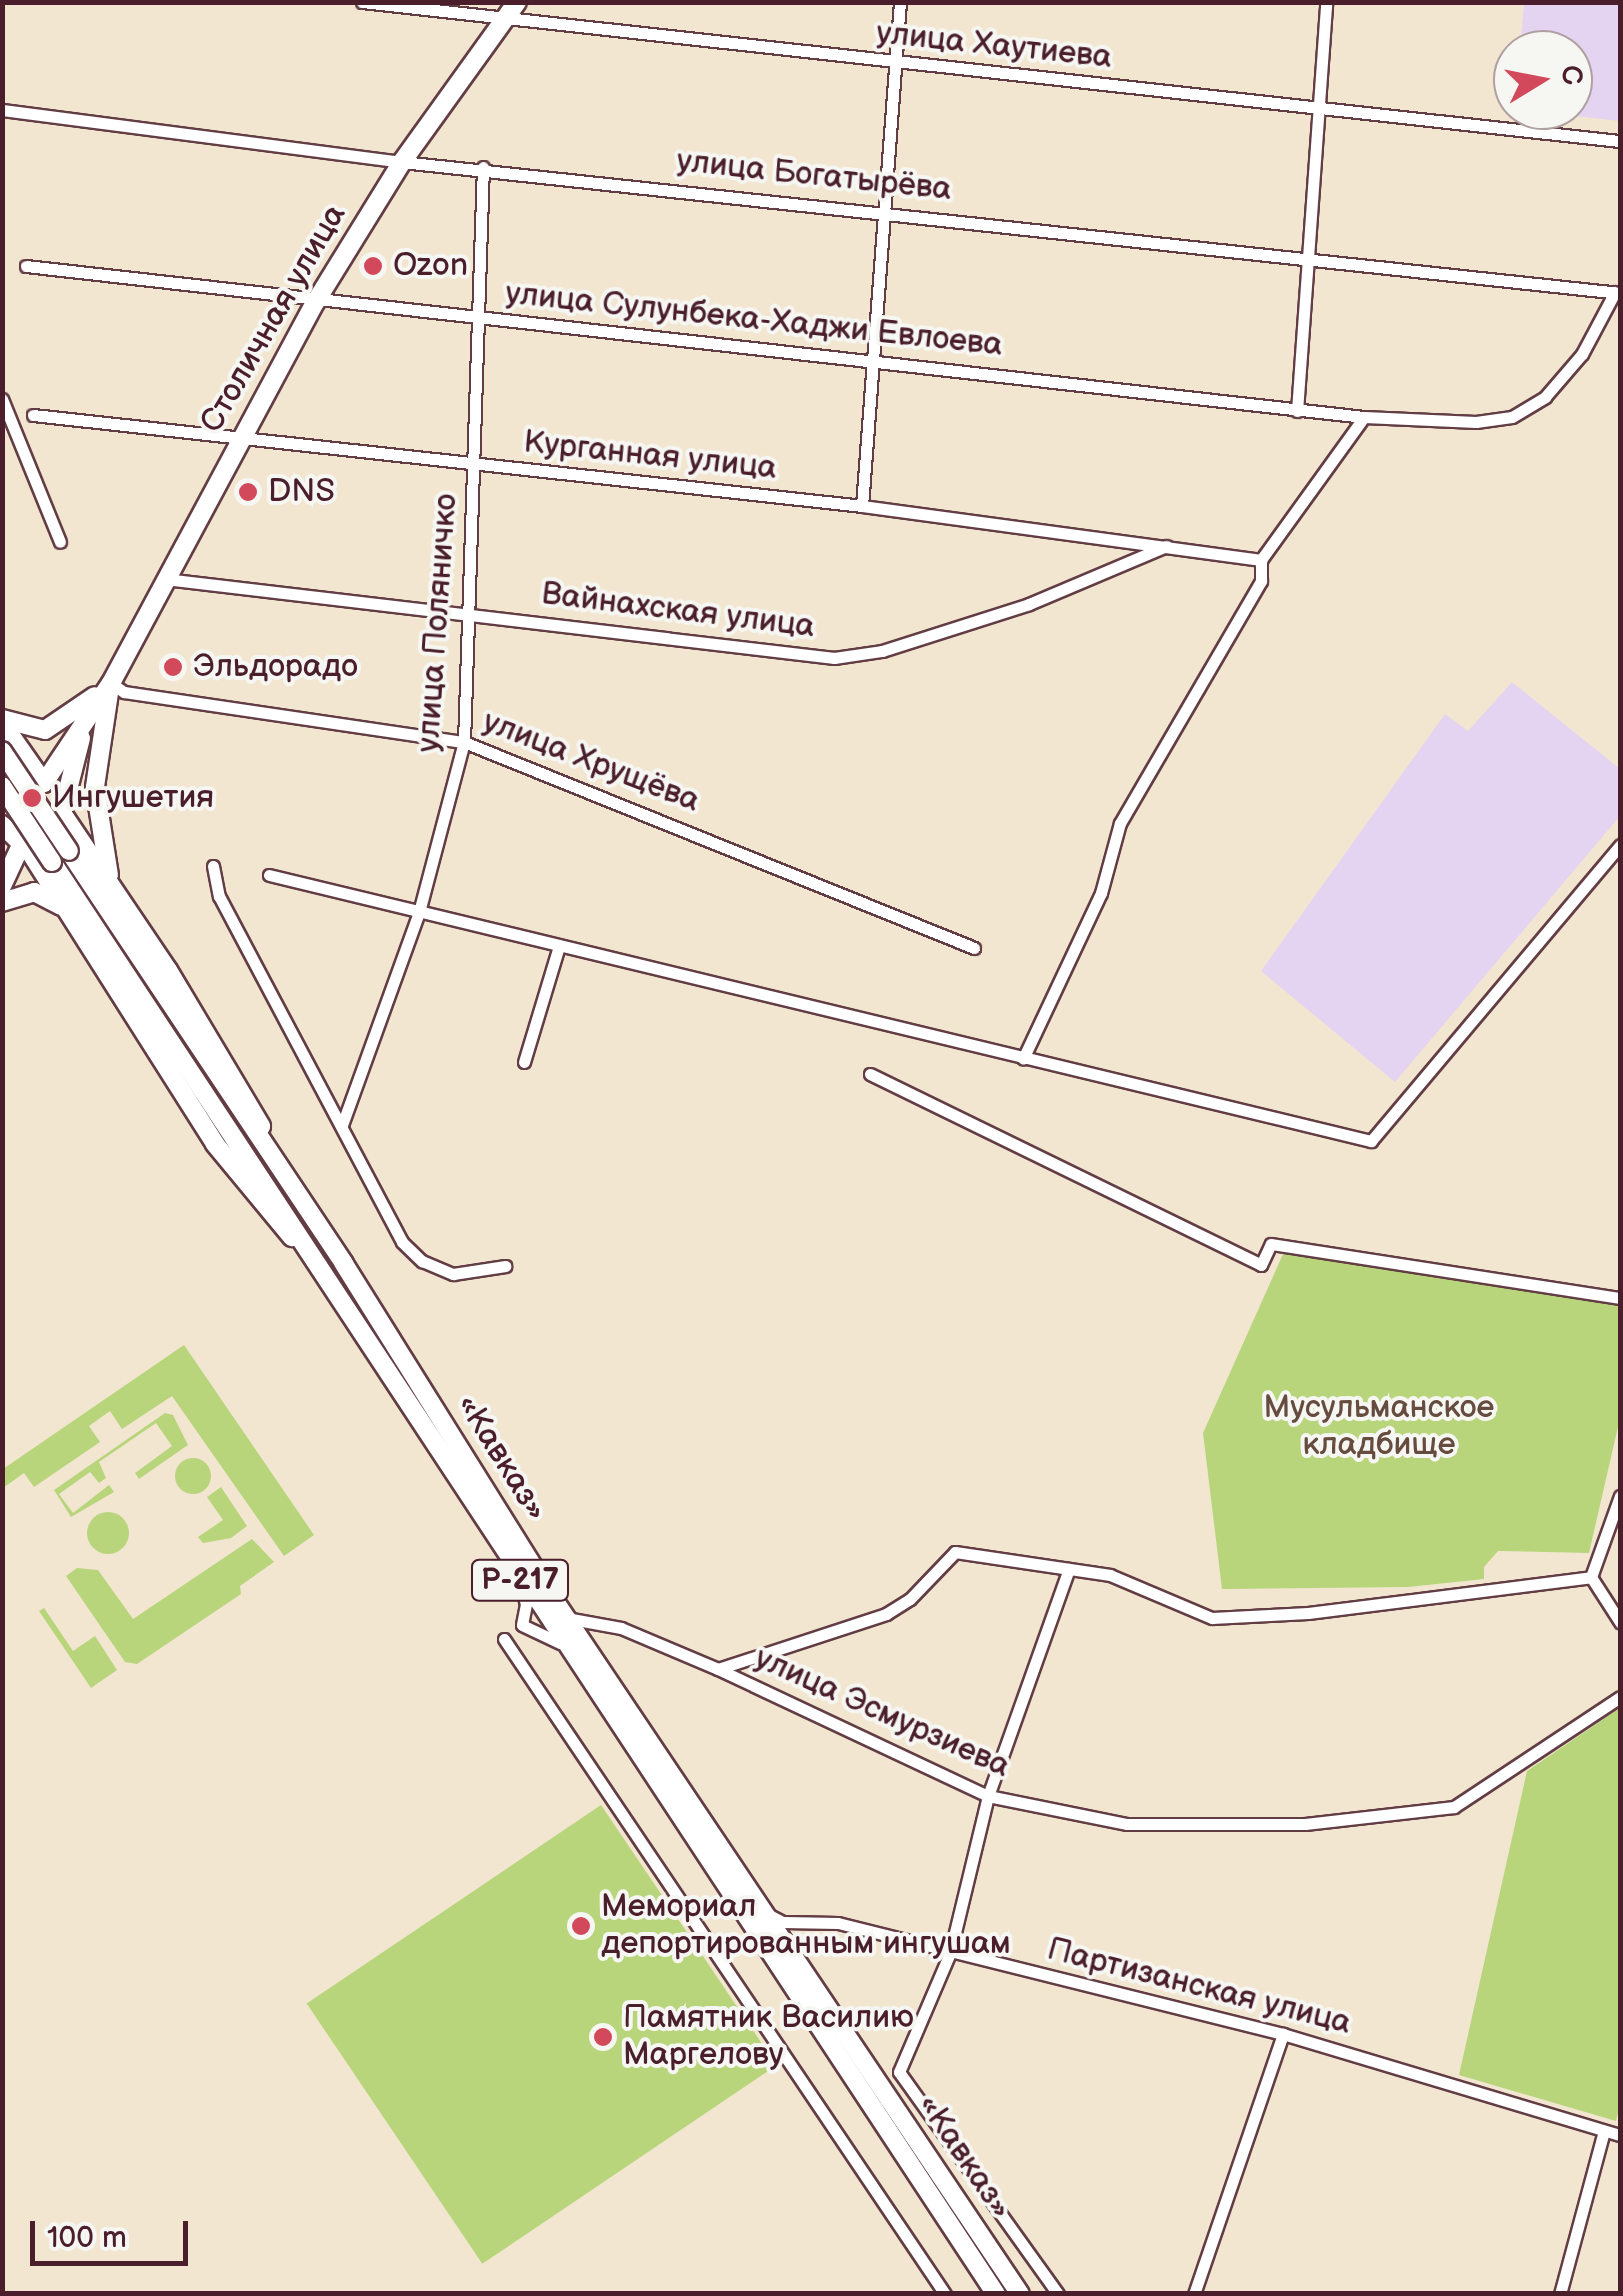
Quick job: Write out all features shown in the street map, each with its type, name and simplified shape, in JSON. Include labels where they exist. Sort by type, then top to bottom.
[{"type":"main road","name":"Столичная улица","points":[[111,683],[316,302],[499,11],[517,2]]},
{"type":"main road","points":[[44,783],[111,683]]},
{"type":"main road","points":[[2,721],[26,729],[59,726],[111,683]]},
{"type":"main road","name":"Р-217","points":[[111,683],[95,787],[111,887]]},
{"type":"main road","points":[[3,827],[23,841],[46,838],[62,813],[74,755],[100,700]]},
{"type":"main road","points":[[2,721],[44,783],[57,795],[62,813]]},
{"type":"main road","name":"«Кавказ»","points":[[2,751],[344,1264],[566,1618],[1020,2294]]},
{"type":"main road","points":[[2,797],[20,781],[44,783]]},
{"type":"main road","name":"«Кавказ»","points":[[2,786],[563,1646],[996,2294]]},
{"type":"main road","name":"Р-217","points":[[62,813],[344,1264]]},
{"type":"main road","points":[[2,886],[23,841]]},
{"type":"main road","name":"Р-217","points":[[23,841],[214,1144],[333,1288]]},
{"type":"main road","points":[[2,902],[34,892],[66,910]]},
{"type":"street","name":"улица Хаутиева","points":[[362,2],[499,11],[898,63],[1620,141]]},
{"type":"street","points":[[862,506],[888,212],[900,2]]},
{"type":"street","points":[[1296,412],[1326,2]]},
{"type":"street","name":"улица Богатырёва","points":[[2,110],[402,162],[484,167],[1618,293]]},
{"type":"street","name":"улица Поляничко","points":[[342,1125],[419,912],[464,742],[484,167]]},
{"type":"street","name":"улица Сулунбека-Хаджи Евлоева","points":[[26,266],[316,302],[876,359],[1296,412],[1476,422],[1512,417],[1545,397],[1582,354],[1618,293]]},
{"type":"street","points":[[2,400],[60,542]]},
{"type":"street","name":"Курганная улица","points":[[33,415],[862,506],[1261,560]]},
{"type":"street","points":[[1023,1059],[1101,894],[1120,824],[1261,581],[1261,560],[1364,417]]},
{"type":"street","name":"Вайнахская улица","points":[[165,578],[834,658],[882,651],[1029,604],[1168,545]]},
{"type":"street","name":"улица Хрущёва","points":[[111,683],[124,692],[464,742],[974,948]]},
{"type":"street","points":[[270,875],[1371,1141],[1620,845]]},
{"type":"street","points":[[213,866],[219,896],[402,1242],[422,1261],[453,1274],[505,1266]]},
{"type":"street","points":[[524,1062],[559,946]]},
{"type":"street","points":[[870,1074],[1261,1265],[1270,1244],[1620,1298]]},
{"type":"street","points":[[1591,1578],[1620,1496]]},
{"type":"street","points":[[718,1669],[886,1614],[910,1600],[955,1552],[1110,1575],[1212,1618],[1308,1613],[1591,1578]]},
{"type":"street","points":[[1058,2294],[898,2072],[950,1954],[988,1796],[1070,1569]]},
{"type":"street","points":[[1591,1578],[1620,1622]]},
{"type":"street","name":"улица Эсмурзиева","points":[[566,1618],[601,1626],[718,1669],[988,1796],[1127,1824],[1305,1824],[1454,1808],[1620,1697]]},
{"type":"street","points":[[587,1648],[601,1626]]},
{"type":"street","points":[[504,1639],[946,2294]]},
{"type":"street","name":"Партизанская улица","points":[[762,1912],[783,1922],[812,1921],[1282,2034],[1620,2135]]},
{"type":"street","points":[[794,1959],[792,1932],[812,1921]]},
{"type":"street","points":[[1194,2294],[1282,2034]]},
{"type":"street","points":[[1560,2294],[1604,2131]]},
{"type":"shaded area","points":[[1524,3],[1620,3],[1620,121],[1593,118],[1593,30],[1522,30]]},
{"type":"shaded area","points":[[1512,682],[1620,769],[1620,816],[1395,1082],[1261,971],[1445,714],[1468,731]]},
{"type":"green space","name":"Мусульманское кладбище","points":[[1284,1252],[1620,1303],[1620,1418],[1589,1553],[1498,1551],[1484,1567],[1484,1579],[1408,1587],[1222,1589],[1203,1433]]},
{"type":"green space","points":[[184,1345],[314,1535],[284,1556],[172,1396],[122,1429],[110,1411],[89,1426],[100,1442],[34,1487],[24,1473],[3,1488],[3,1469]]},
{"type":"green space","points":[[165,1413],[173,1415],[188,1445],[139,1479],[135,1473],[172,1446],[156,1423],[99,1462],[106,1478],[99,1483],[90,1472],[59,1494],[73,1513],[109,1485],[114,1492],[71,1517],[54,1490]]},
{"type":"green space","points":[[193,1458],[206,1463],[211,1476],[206,1489],[193,1494],[180,1489],[175,1476],[180,1463]]},
{"type":"green space","points":[[221,1487],[247,1526],[231,1538],[203,1543],[198,1537],[223,1520],[207,1497]]},
{"type":"green space","points":[[108,1512],[123,1518],[129,1533],[123,1548],[108,1554],[93,1548],[87,1533],[93,1518]]},
{"type":"green space","points":[[252,1539],[274,1562],[240,1586],[241,1594],[137,1664],[125,1662],[66,1576],[77,1568],[98,1570],[133,1619]]},
{"type":"green space","points":[[44,1608],[73,1651],[95,1636],[117,1670],[91,1688],[39,1611]]},
{"type":"green space","points":[[1620,1708],[1620,2104],[1616,2121],[1459,2075],[1527,1771]]},
{"type":"green space","points":[[601,1805],[777,2065],[482,2264],[307,2004]]},
{"type":"place","name":"Ozon","points":[[373,266]]},
{"type":"place","name":"DNS","points":[[248,492]]},
{"type":"place","name":"Эльдорадо","points":[[173,667]]},
{"type":"place","name":"Ингушетия","points":[[32,798]]},
{"type":"place","name":"Мемориал депортированным ингушам","points":[[581,1926]]},
{"type":"place","name":"Памятник Василию Маргелову","points":[[603,2037]]}]
